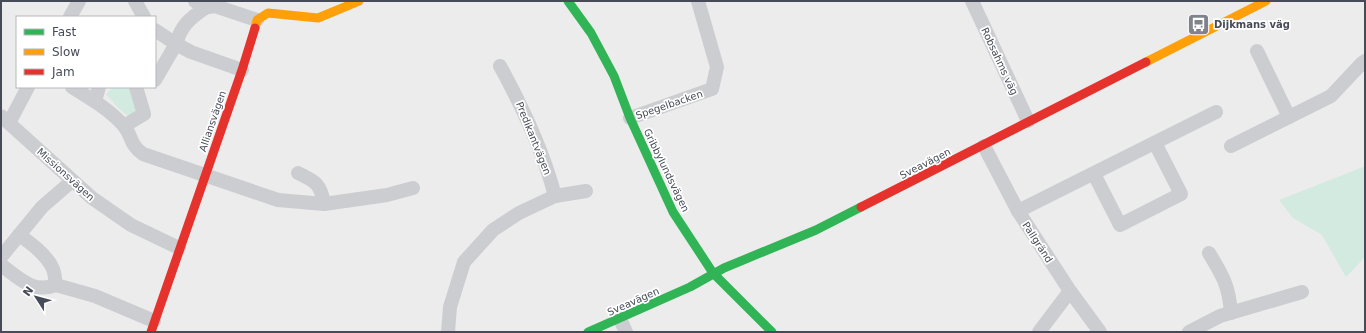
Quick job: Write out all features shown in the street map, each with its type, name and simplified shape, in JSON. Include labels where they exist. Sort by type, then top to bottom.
[{"type":"street","points":[[71,16],[79,1]]},
{"type":"street","points":[[135,1],[143,16]]},
{"type":"street","points":[[156,78],[176,44],[180,30],[193,16],[208,4],[257,20],[268,13],[318,18],[359,1]]},
{"type":"street","name":"Gribbylundsvägen","points":[[568,1],[591,33],[614,76],[630,118],[673,212],[713,273],[772,332]]},
{"type":"street","name":"Spegelbacken","points":[[630,118],[712,89],[717,67],[698,1]]},
{"type":"street","name":"Robsahms väg","points":[[972,1],[1028,120]]},
{"type":"street","name":"Sveavägen","points":[[588,332],[690,288],[713,273],[816,230],[984,146],[1028,120],[1266,1]]},
{"type":"street","name":"Alliansvägen","points":[[153,326],[242,70],[257,20]]},
{"type":"street","points":[[156,31],[191,52],[242,70]]},
{"type":"street","points":[[1257,51],[1290,116]]},
{"type":"street","points":[[1231,146],[1331,96],[1365,61]]},
{"type":"street","name":"Predikantvägen","points":[[500,66],[530,125],[547,166],[555,196]]},
{"type":"street","points":[[5,120],[27,88]]},
{"type":"street","points":[[74,88],[95,101],[124,126],[134,147],[143,154],[278,200],[324,204],[387,195],[414,188]]},
{"type":"street","points":[[95,101],[99,88]]},
{"type":"street","points":[[124,126],[144,114],[137,90]]},
{"type":"street","points":[[1018,212],[1216,112]]},
{"type":"street","name":"Missionsvägen","points":[[5,120],[92,198],[131,224],[179,248]]},
{"type":"street","points":[[1094,174],[1120,225],[1181,194],[1155,143]]},
{"type":"street","name":"Pallgränd","points":[[984,146],[1018,212],[1070,291],[1100,332]]},
{"type":"street","points":[[298,173],[315,181],[322,192],[324,204]]},
{"type":"street","points":[[1,257],[42,207],[72,180]]},
{"type":"street","points":[[448,332],[450,307],[464,262],[493,230],[519,213],[555,196],[586,191]]},
{"type":"street","points":[[19,235],[33,245],[48,261],[53,269],[56,285]]},
{"type":"street","points":[[1209,254],[1226,281],[1230,295],[1231,313]]},
{"type":"street","points":[[1,265],[31,286],[45,289],[56,285],[95,296],[153,326]]},
{"type":"street","points":[[1039,332],[1070,291]]},
{"type":"street","points":[[1189,332],[1220,316],[1302,292]]},
{"type":"street","points":[[620,318],[626,332]]},
{"type":"green space","points":[[112,88],[132,88],[141,111],[132,119],[119,109],[106,94]]},
{"type":"green space","points":[[1363,167],[1365,168],[1365,257],[1346,277],[1322,235],[1293,218],[1279,200]]},
{"type":"traffic: fast","points":[[568,1],[591,33],[614,76],[630,118],[673,212],[713,273],[772,332]]},
{"type":"traffic: fast","points":[[588,332],[690,287],[724,268],[816,230],[861,207]]},
{"type":"traffic: slow","points":[[255,28],[257,20],[268,13],[318,18],[359,1]]},
{"type":"traffic: slow","points":[[1146,62],[1266,1]]},
{"type":"traffic: jam","points":[[151,332],[242,70],[255,28]]},
{"type":"traffic: jam","points":[[861,207],[1146,62]]},
{"type":"place","name":"Dijkmans väg","points":[[1198,24]]}]
